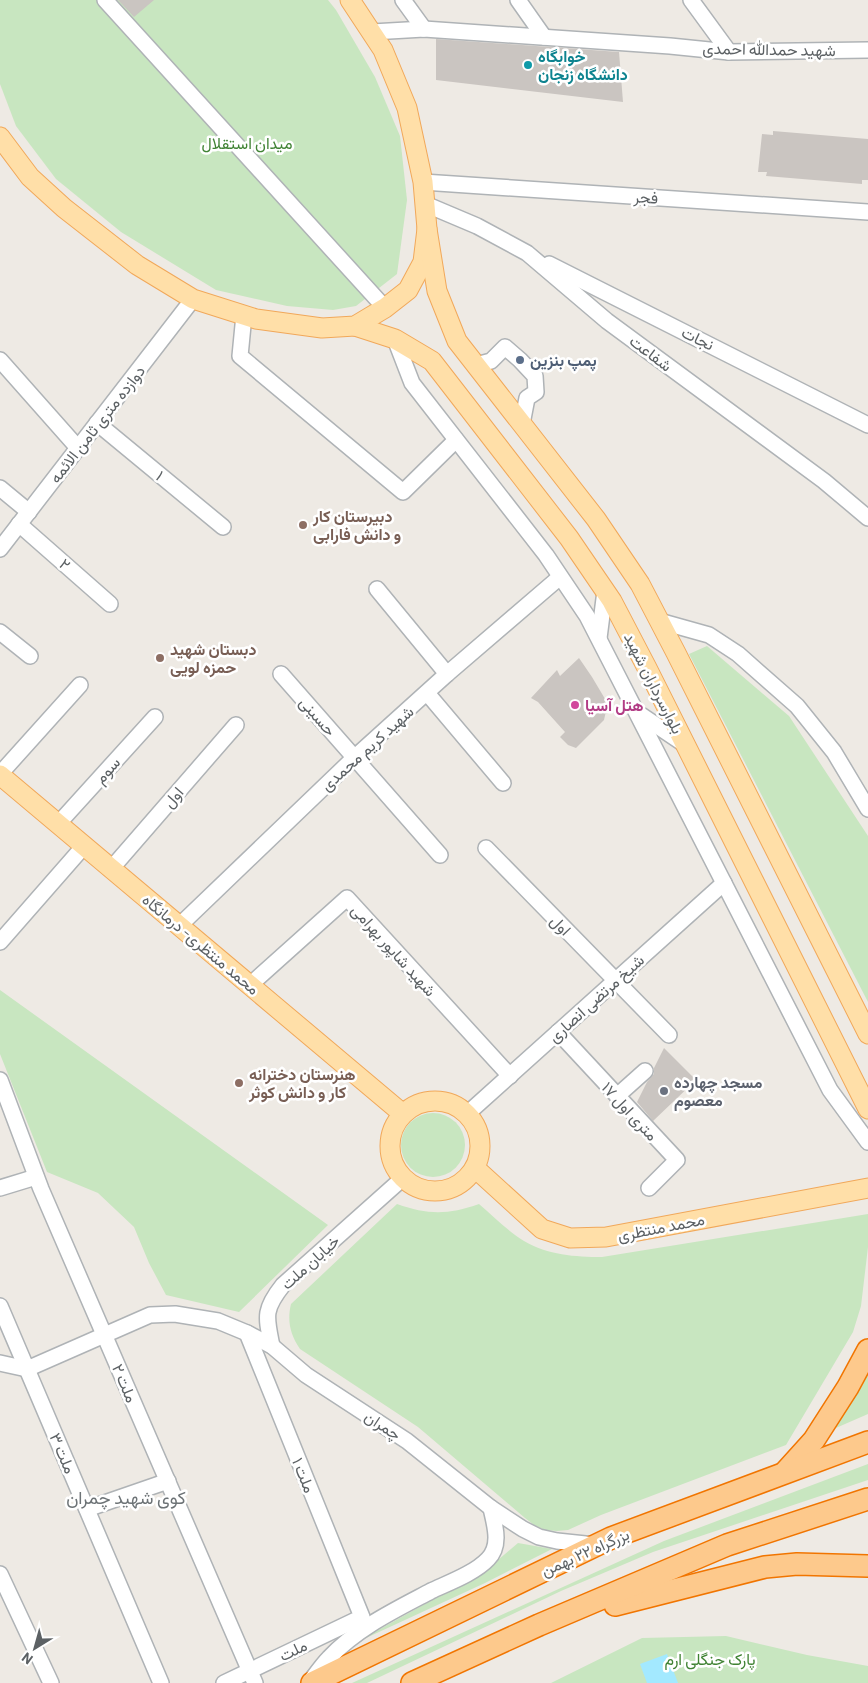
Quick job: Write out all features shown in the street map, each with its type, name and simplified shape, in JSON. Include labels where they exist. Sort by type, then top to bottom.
[{"type":"highway","points":[[782,1475],[814,1440],[848,1387],[868,1350]]},
{"type":"highway","name":"بزرگراه ۲۲ بهمن","points":[[311,1683],[611,1538],[868,1442]]},
{"type":"highway","points":[[412,1683],[539,1625],[728,1545],[868,1499]]},
{"type":"highway","points":[[539,1625],[765,1567],[797,1564],[868,1566]]},
{"type":"main road","points":[[0,140],[30,177],[64,208],[137,265],[193,299],[256,319],[322,328],[355,326],[385,308],[408,290],[423,262],[427,229],[424,182],[407,108],[383,50],[350,0]]},
{"type":"main road","name":"بلوارسرداران شهید","points":[[427,229],[437,291],[457,341],[596,519],[640,584],[868,1034]]},
{"type":"main road","name":"بلوارسرداران شهید","points":[[355,326],[395,339],[432,361],[569,538],[605,591],[648,668],[868,1110]]},
{"type":"main road","name":"محمد منتظری- درمانگاه","points":[[0,774],[403,1114]]},
{"type":"main road","points":[[435,1100],[458,1106],[467,1114],[475,1123],[481,1146],[480,1157],[468,1178],[448,1190],[436,1191],[424,1190],[403,1178],[396,1169],[390,1146],[394,1129],[403,1114],[412,1106],[435,1100]]},
{"type":"main road","name":"محمد منتظری","points":[[475,1168],[542,1228],[570,1238],[606,1237],[868,1188]]},
{"type":"street","points":[[105,0],[385,308]]},
{"type":"street","points":[[404,0],[424,29]]},
{"type":"street","points":[[518,0],[544,37]]},
{"type":"street","points":[[691,0],[729,52]]},
{"type":"street","name":"شهید حمدالله احمدی","points":[[372,32],[424,29],[670,46],[729,52],[868,50]]},
{"type":"street","name":"فجر","points":[[424,182],[868,212]]},
{"type":"street","name":"شفاعت","points":[[425,204],[477,226],[527,253],[607,321],[824,481],[868,518]]},
{"type":"street","name":"نجات","points":[[527,253],[868,425]]},
{"type":"street","name":"دوازده متری ثامن الائمه","points":[[0,548],[193,299]]},
{"type":"street","points":[[244,315],[240,356],[403,492],[456,440]]},
{"type":"street","points":[[395,339],[412,383],[546,555],[587,616],[830,1090],[868,1142]]},
{"type":"street","points":[[476,365],[491,361],[505,347],[536,376],[536,392],[527,398],[522,424]]},
{"type":"street","points":[[0,360],[78,448]]},
{"type":"street","name":"۱","points":[[97,423],[223,527]]},
{"type":"street","points":[[0,488],[29,512]]},
{"type":"street","name":"۲","points":[[19,524],[110,604]]},
{"type":"street","name":"شهید کریم محمدی","points":[[179,926],[354,758],[447,674],[560,577]]},
{"type":"street","points":[[377,589],[447,674]]},
{"type":"street","points":[[599,638],[605,591]]},
{"type":"street","points":[[659,621],[709,635],[738,654],[798,706],[834,752],[868,809]]},
{"type":"street","points":[[0,632],[30,656]]},
{"type":"street","name":"حسینی","points":[[281,674],[440,855]]},
{"type":"street","points":[[0,774],[80,685]]},
{"type":"street","points":[[428,693],[503,783]]},
{"type":"street","points":[[636,712],[687,746]]},
{"type":"street","name":"سوم","points":[[58,824],[155,717]]},
{"type":"street","name":"اول","points":[[111,869],[236,725]]},
{"type":"street","points":[[1,939],[84,846]]},
{"type":"street","name":"اول","points":[[486,848],[669,1036]]},
{"type":"street","name":"شیخ مرتضی انصاری","points":[[467,1114],[724,883]]},
{"type":"street","name":"شهید شاپور بهرامی","points":[[250,985],[347,898],[510,1076]]},
{"type":"street","name":"۱۷ متری اول","points":[[558,1032],[677,1160],[650,1188]]},
{"type":"street","points":[[617,1096],[645,1072]]},
{"type":"street","name":"ملت ۲","points":[[0,1080],[36,1177],[253,1677]]},
{"type":"street","points":[[0,1188],[36,1177]]},
{"type":"street","name":"خیابان ملت","points":[[272,1346],[266,1318],[272,1298],[283,1285],[403,1178]]},
{"type":"street","name":"ملت ۳","points":[[0,1306],[162,1683]]},
{"type":"street","points":[[0,1363],[27,1369],[150,1316],[175,1314],[218,1321],[272,1346]]},
{"type":"street","name":"ملت ۱","points":[[247,1333],[362,1617]]},
{"type":"street","name":"چمران","points":[[272,1346],[306,1375],[407,1441],[491,1508],[523,1529],[538,1537],[596,1545]]},
{"type":"street","points":[[87,1509],[168,1481]]},
{"type":"street","points":[[311,1683],[327,1660],[354,1635],[389,1613],[466,1573],[489,1558],[495,1545],[496,1530],[491,1508]]},
{"type":"street","points":[[0,1574],[51,1683]]},
{"type":"street","name":"ملت","points":[[224,1683],[253,1677],[362,1617]]},
{"type":"green space","name":"میدان استقلال","points":[[0,0],[328,0],[336,10],[375,77],[400,136],[407,200],[397,274],[356,306],[333,310],[287,306],[216,290],[121,232],[56,179],[16,126],[0,84]]},
{"type":"green space","points":[[707,646],[789,716],[868,836],[868,1002],[689,654]]},
{"type":"green space","points":[[0,990],[328,1225],[239,1312],[166,1295],[149,1263],[134,1227],[98,1193],[47,1172],[0,1054]]},
{"type":"green space","points":[[433,1113],[451,1119],[459,1127],[465,1145],[459,1163],[451,1171],[433,1177],[415,1171],[407,1163],[401,1145],[407,1127],[415,1119]]},
{"type":"green space","points":[[397,1204],[428,1212],[448,1212],[479,1204],[513,1233],[533,1246],[572,1256],[592,1257],[602,1257],[868,1214],[868,1247],[861,1306],[853,1332],[786,1445],[601,1515],[568,1530],[545,1530],[525,1518],[418,1427],[300,1349],[294,1338],[289,1322],[291,1304]]},
{"type":"green space","points":[[868,1368],[868,1414],[829,1431]]},
{"type":"green space","points":[[868,1464],[868,1480],[653,1552],[561,1591],[367,1683],[352,1683],[664,1541]]},
{"type":"green space","points":[[518,1543],[552,1549],[485,1583],[353,1644],[463,1585],[491,1566]]},
{"type":"green space","name":"پارک جنگلی ارم","points":[[726,1636],[807,1655],[868,1666],[868,1683],[551,1683],[642,1638]]},
{"type":"water","points":[[667,1654],[678,1683],[647,1683],[640,1664]]},
{"type":"building","points":[[118,0],[154,0],[134,17]]},
{"type":"building","name":"خوابگاه دانشگاه زنجان","points":[[436,39],[619,52],[623,102],[436,80]]},
{"type":"building","points":[[773,131],[868,139],[868,180],[862,180],[862,184],[766,176],[767,172],[758,172],[762,134],[773,135]]},
{"type":"building","name":"هتل آسیا","points":[[579,658],[611,709],[606,711],[604,720],[576,748],[568,745],[560,737],[565,732],[538,702],[531,698],[557,670],[560,676]]},
{"type":"building","name":"مسجد چهارده معصوم","points":[[664,1048],[696,1080],[653,1121],[637,1102],[647,1082],[654,1074],[654,1068]]},
{"type":"place","name":"خوابگاه دانشگاه زنجان","points":[[528,65]]},
{"type":"place","name":"پمپ بنزین","points":[[520,360]]},
{"type":"place","name":"دبیرستان کار و دانش فارابی","points":[[303,525]]},
{"type":"place","name":"دبستان شهید حمزه لویی","points":[[160,658]]},
{"type":"place","name":"هتل آسیا","points":[[575,705]]},
{"type":"place","name":"هنرستان دخترانه کار و دانش کوثر","points":[[239,1083]]},
{"type":"place","name":"مسجد چهارده معصوم","points":[[664,1091]]},
{"type":"district","name":"کوی شهید چمران","points":[[126,1498]]}]
